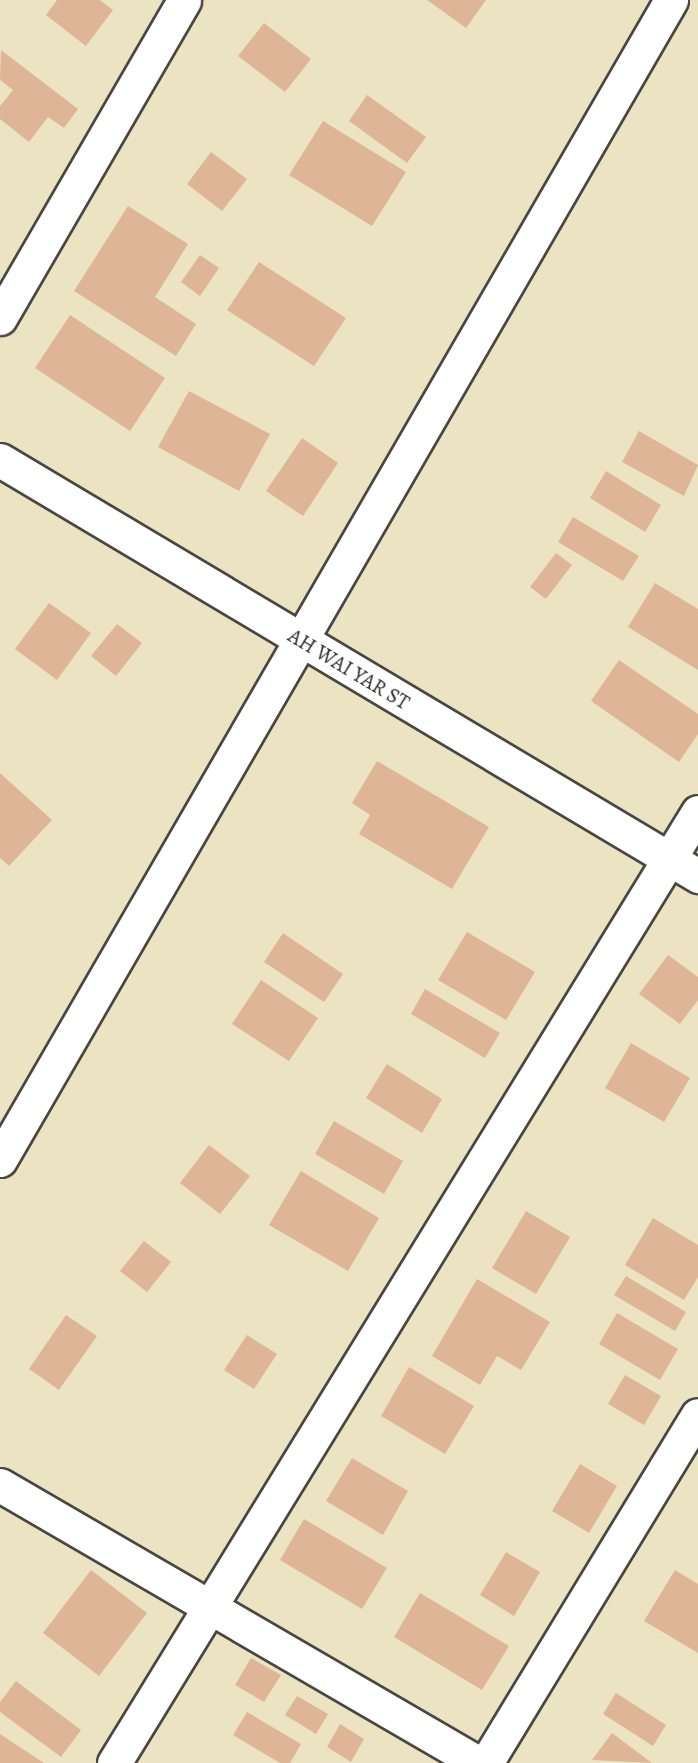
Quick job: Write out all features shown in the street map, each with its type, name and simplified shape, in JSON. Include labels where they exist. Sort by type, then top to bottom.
[{"type":"street","points":[[0,318],[184,0]]},
{"type":"street","points":[[0,1160],[299,639],[671,0]]},
{"type":"street","name":"AH WAI YAR ST","points":[[0,460],[685,868]]},
{"type":"street","points":[[114,1763],[207,1606],[685,868],[698,812]]},
{"type":"street","points":[[486,1763],[698,1415]]},
{"type":"street","points":[[0,1485],[478,1763]]},
{"type":"building","points":[[57,0],[100,0],[113,10],[86,46],[46,15]]},
{"type":"building","points":[[427,0],[486,0],[466,28]]},
{"type":"building","points":[[264,23],[311,59],[285,92],[238,56]]},
{"type":"building","points":[[1,50],[78,109],[64,128],[48,117],[29,142],[0,119],[0,106],[13,90],[0,80]]},
{"type":"building","points":[[367,95],[426,137],[407,163],[349,121]]},
{"type":"building","points":[[323,121],[406,172],[372,226],[289,175]]},
{"type":"building","points":[[211,152],[247,179],[222,211],[187,184]]},
{"type":"building","points":[[128,206],[188,244],[155,297],[196,324],[176,356],[74,291]]},
{"type":"building","points":[[200,255],[219,268],[200,296],[181,282]]},
{"type":"building","points":[[259,262],[346,318],[314,366],[227,310]]},
{"type":"building","points":[[70,315],[165,378],[130,431],[35,368]]},
{"type":"building","points":[[189,391],[270,434],[239,491],[158,447]]},
{"type":"building","points":[[639,431],[698,465],[684,496],[622,462]]},
{"type":"building","points":[[302,438],[338,463],[303,516],[266,491]]},
{"type":"building","points":[[606,471],[661,505],[645,532],[590,498]]},
{"type":"building","points":[[573,517],[639,556],[623,581],[558,542]]},
{"type":"building","points":[[556,553],[572,565],[546,599],[530,587]]},
{"type":"building","points":[[655,583],[698,609],[698,670],[628,627]]},
{"type":"building","points":[[49,603],[91,633],[57,680],[15,649]]},
{"type":"building","points":[[117,624],[142,643],[116,676],[91,656]]},
{"type":"building","points":[[619,660],[698,714],[698,734],[679,762],[591,701]]},
{"type":"building","points":[[377,761],[489,827],[452,889],[359,834],[370,815],[352,803]]},
{"type":"building","points":[[0,773],[52,820],[9,866],[0,858]]},
{"type":"building","points":[[467,932],[535,972],[506,1020],[438,980]]},
{"type":"building","points":[[283,933],[343,974],[324,1002],[264,962]]},
{"type":"building","points":[[668,955],[698,977],[698,1000],[680,1024],[639,994]]},
{"type":"building","points":[[261,980],[318,1018],[289,1061],[232,1024]]},
{"type":"building","points":[[425,989],[500,1033],[485,1058],[411,1014]]},
{"type":"building","points":[[631,1043],[690,1078],[664,1122],[605,1088]]},
{"type":"building","points":[[387,1064],[442,1099],[422,1133],[366,1098]]},
{"type":"building","points":[[334,1121],[403,1161],[384,1194],[315,1154]]},
{"type":"building","points":[[209,1145],[250,1176],[220,1214],[180,1183]]},
{"type":"building","points":[[301,1171],[379,1218],[348,1271],[269,1225]]},
{"type":"building","points":[[526,1211],[570,1237],[536,1294],[492,1268]]},
{"type":"building","points":[[653,1218],[698,1245],[698,1277],[684,1300],[625,1265]]},
{"type":"building","points":[[144,1241],[171,1262],[147,1292],[120,1271]]},
{"type":"building","points":[[626,1276],[686,1312],[675,1331],[614,1295]]},
{"type":"building","points":[[477,1279],[550,1322],[521,1370],[497,1356],[480,1385],[432,1356]]},
{"type":"building","points":[[617,1313],[678,1349],[660,1380],[599,1344]]},
{"type":"building","points":[[66,1315],[97,1336],[59,1390],[29,1369]]},
{"type":"building","points":[[247,1335],[277,1354],[254,1389],[224,1370]]},
{"type":"building","points":[[409,1367],[474,1406],[445,1454],[381,1416]]},
{"type":"building","points":[[625,1375],[661,1396],[644,1425],[608,1404]]},
{"type":"building","points":[[352,1458],[408,1491],[383,1535],[326,1501]]},
{"type":"building","points":[[580,1464],[617,1486],[589,1533],[552,1511]]},
{"type":"building","points":[[304,1519],[387,1568],[362,1609],[280,1560]]},
{"type":"building","points":[[506,1552],[540,1572],[514,1616],[480,1595]]},
{"type":"building","points":[[91,1570],[147,1613],[99,1676],[43,1633]]},
{"type":"building","points":[[675,1570],[698,1584],[698,1653],[644,1621]]},
{"type":"building","points":[[420,1593],[509,1646],[482,1690],[394,1637]]},
{"type":"building","points":[[251,1658],[281,1675],[264,1702],[235,1685]]},
{"type":"building","points":[[16,1681],[81,1730],[61,1757],[0,1712],[0,1702]]},
{"type":"building","points":[[616,1693],[666,1725],[653,1746],[603,1714]]},
{"type":"building","points":[[297,1696],[328,1714],[316,1734],[285,1715]]},
{"type":"building","points":[[247,1712],[301,1744],[290,1763],[280,1763],[233,1735]]},
{"type":"building","points":[[340,1724],[364,1739],[351,1762],[327,1747]]},
{"type":"building","points":[[612,1733],[652,1763],[592,1760]]},
{"type":"building","points":[[0,1734],[44,1763],[0,1763]]}]
